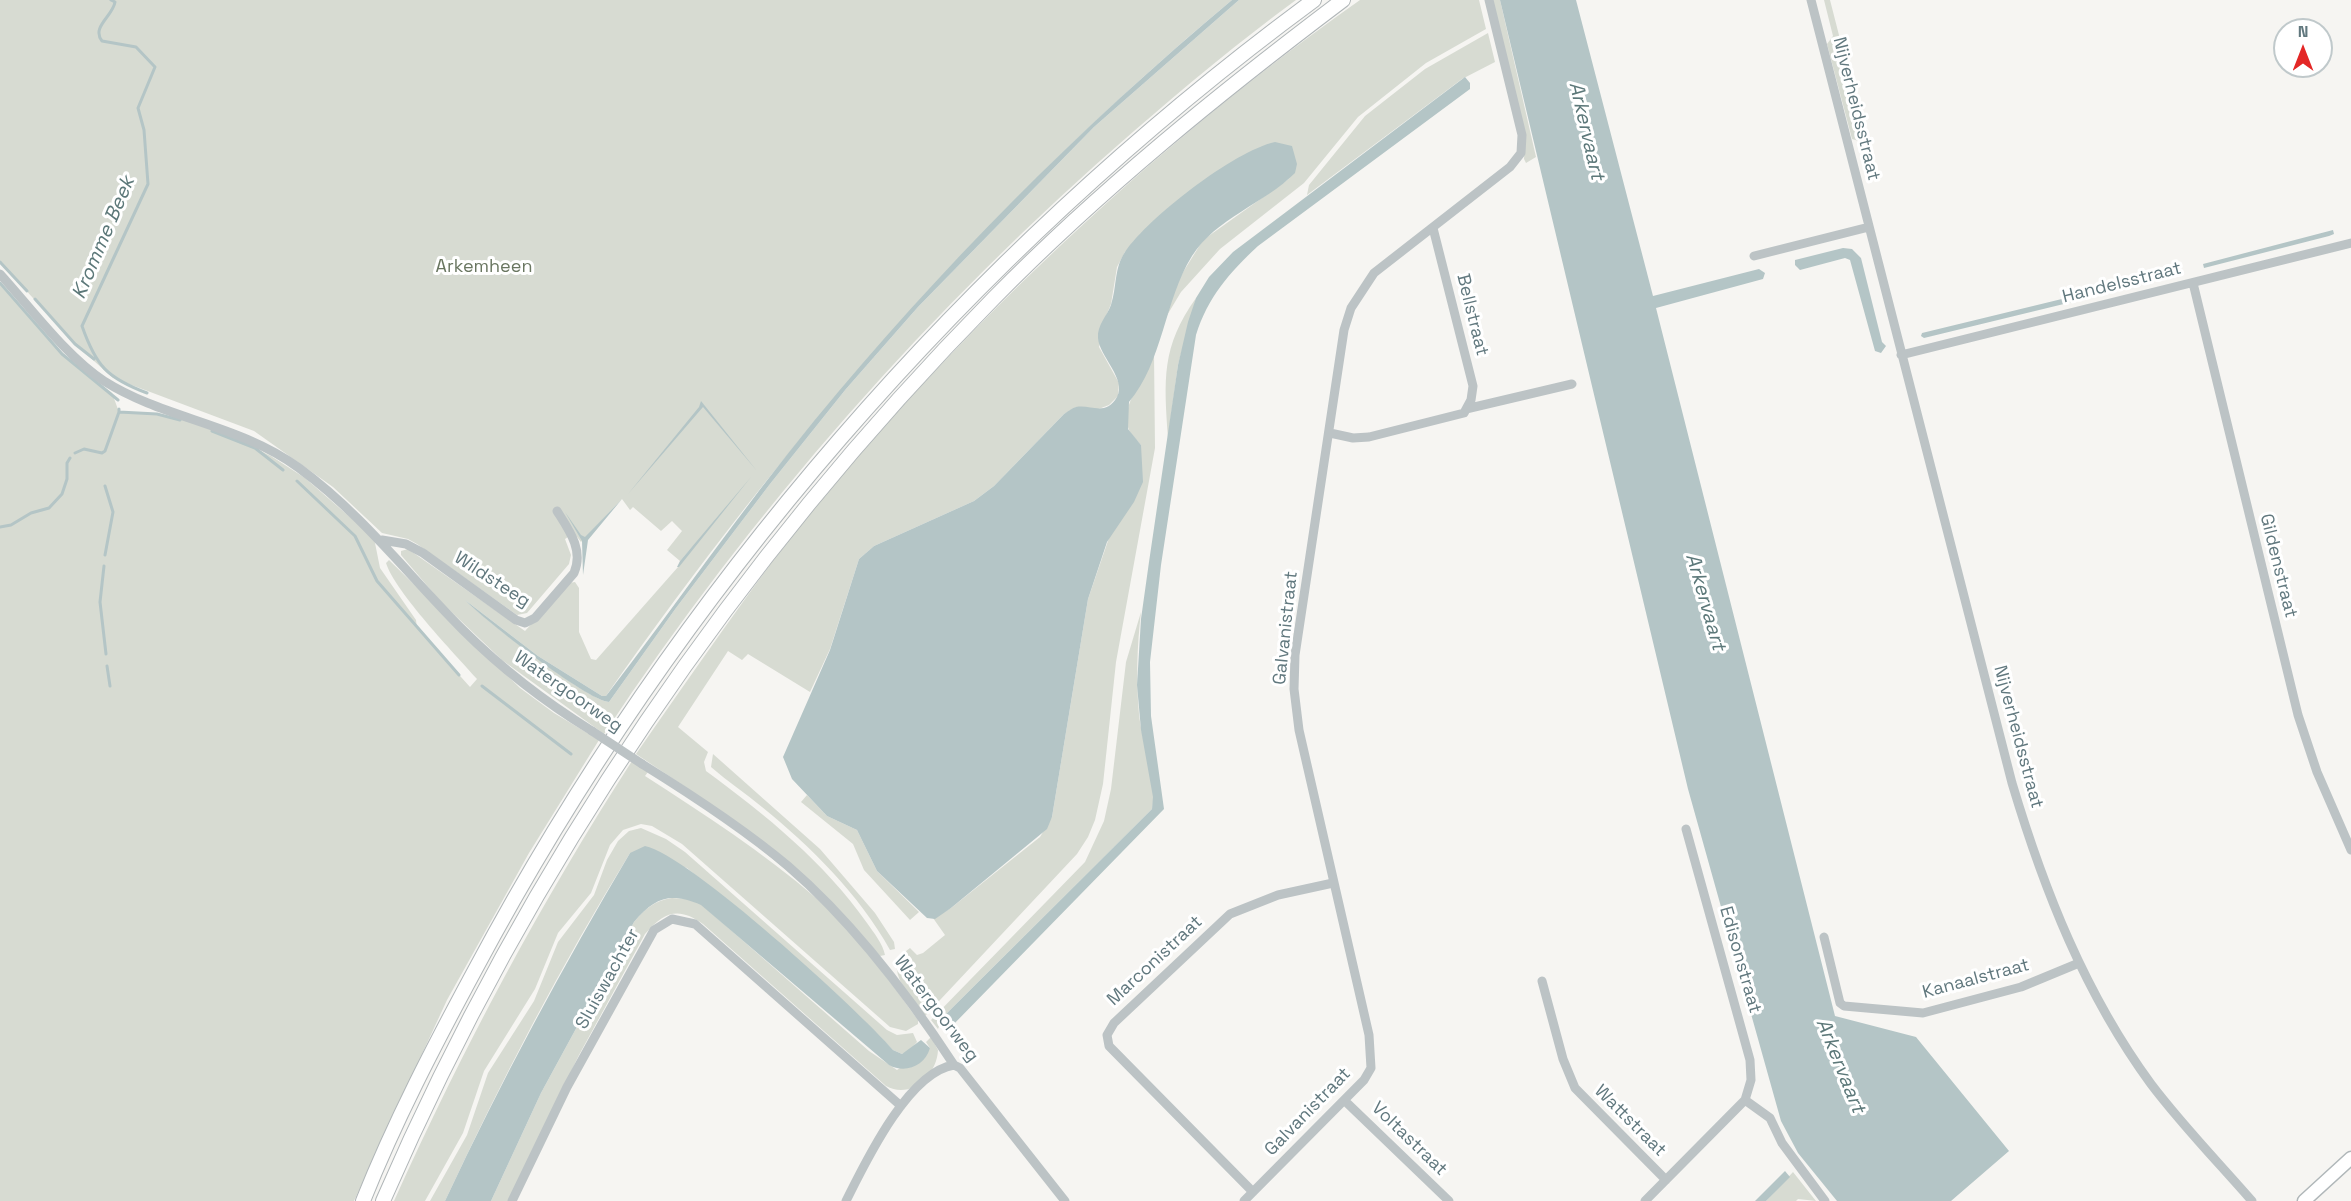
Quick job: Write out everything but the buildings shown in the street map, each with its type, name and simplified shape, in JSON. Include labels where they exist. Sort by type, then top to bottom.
[{"type":"highway","points":[[363,1201],[389,1136],[517,891],[596,763],[650,684],[764,533],[824,458],[902,370],[1071,200],[1167,116],[1314,0]]},
{"type":"highway","points":[[383,1201],[439,1076],[532,903],[610,776],[720,616],[771,548],[910,387],[994,298],[1086,211],[1173,135],[1343,0]]},
{"type":"main road","points":[[2304,1201],[2351,1158]]},
{"type":"street","name":"Galvanistraat","points":[[1244,1201],[1345,1101],[1371,1068],[1371,1051],[1299,730],[1294,689],[1295,655],[1344,330],[1351,308],[1374,273],[1510,167],[1521,153],[1522,135],[1489,0]]},
{"type":"street","name":"Nijverheidsstraat","points":[[1811,0],[2022,817],[2043,881],[2079,963],[2106,1012],[2151,1084],[2252,1201]]},
{"type":"street","points":[[1754,256],[1869,227]]},
{"type":"street","name":"Bellstraat","points":[[1432,228],[1473,386],[1466,409]]},
{"type":"street","name":"Handelsstraat","points":[[1901,355],[2351,243]]},
{"type":"street","name":"Watergoorweg","points":[[0,274],[82,363],[104,381],[143,400],[257,443],[297,466],[338,499],[382,540],[483,650],[555,708],[758,842],[821,897],[882,965],[954,1065],[960,1068],[1065,1201]]},
{"type":"street","name":"Gildenstraat","points":[[2193,283],[2298,715],[2317,772],[2351,850]]},
{"type":"street","points":[[1330,433],[1353,438],[1369,437],[1464,413],[1466,409],[1572,384]]},
{"type":"street","name":"Wildsteeg","points":[[382,540],[405,544],[423,553],[516,620],[525,623],[535,618],[574,573],[577,566],[574,540],[557,511]]},
{"type":"street","name":"Edisonstraat","points":[[1686,829],[1750,1060],[1752,1080],[1745,1100]]},
{"type":"street","name":"Marconistraat","points":[[1253,1192],[1109,1046],[1107,1035],[1114,1023],[1230,914],[1278,895],[1333,883]]},
{"type":"street","name":"Sluiswachter","points":[[512,1201],[567,1087],[654,930],[672,919],[695,924],[901,1106]]},
{"type":"street","name":"Kanaalstraat","points":[[1824,938],[1840,1003],[1844,1006],[1923,1013],[2021,987],[2079,963]]},
{"type":"street","name":"Wattstraat","points":[[1542,981],[1563,1059],[1575,1088],[1666,1180]]},
{"type":"street","points":[[846,1201],[884,1130],[901,1106],[933,1074],[954,1065]]},
{"type":"street","points":[[1645,1201],[1745,1100],[1770,1118],[1782,1143],[1825,1201]]},
{"type":"street","name":"Voltastraat","points":[[1345,1101],[1449,1201]]},
{"type":"green space","name":"Arkemheen","points":[[0,0],[1232,0],[1143,77],[1058,157],[975,241],[896,327],[746,507],[606,696],[602,696],[538,656],[465,600],[492,624],[559,674],[597,698],[609,702],[676,608],[846,389],[918,307],[1094,127],[1239,0],[1296,0],[1214,64],[1059,198],[916,340],[783,491],[661,651],[604,734],[502,660],[441,602],[401,555],[401,551],[408,549],[525,631],[569,583],[575,582],[579,588],[579,632],[591,659],[596,660],[678,567],[693,546],[680,561],[667,550],[682,531],[672,521],[661,531],[633,507],[630,510],[622,499],[581,542],[574,533],[565,539],[571,555],[569,564],[527,613],[517,615],[417,544],[408,539],[382,533],[333,487],[254,431],[113,378],[75,344],[0,262]]},
{"type":"green space","points":[[1360,0],[1479,0],[1486,29],[1426,63],[1358,117],[1304,183],[1220,249],[1181,292],[1163,322],[1180,277],[1203,240],[1290,178],[1125,252],[1117,267],[1111,304],[1099,347],[1119,383],[1118,396],[1109,405],[1096,410],[1076,407],[1064,414],[994,486],[974,501],[874,546],[859,559],[830,649],[810,692],[748,654],[742,660],[728,651],[678,727],[708,752],[704,762],[706,771],[772,822],[832,880],[878,939],[885,955],[880,956],[850,923],[687,788],[636,754],[746,598],[815,506],[881,429],[950,355],[1040,265],[1128,184],[1217,108]]},
{"type":"green space","points":[[1492,0],[1500,0],[1536,157],[1526,163],[1524,159],[1525,142]]},
{"type":"green space","points":[[1824,0],[1830,0],[1862,125],[1862,128],[1857,131],[1862,142],[1852,139],[1827,44],[1833,36]]},
{"type":"green space","points":[[1488,33],[1495,62],[1462,79],[1307,195],[1309,185],[1365,116],[1425,69]]},
{"type":"green space","points":[[0,283],[62,354],[112,393],[119,412],[172,416],[223,433],[271,456],[305,478],[374,538],[380,568],[416,620],[417,628],[470,687],[477,679],[401,590],[386,563],[389,560],[520,688],[554,713],[599,740],[529,853],[447,1000],[354,1201],[0,1201]]},
{"type":"green space","points":[[1196,298],[1178,365],[1168,438],[1167,365],[1176,332]]},
{"type":"green space","points":[[1154,353],[1155,448],[1116,662],[1103,784],[1095,820],[1077,854],[925,1016],[901,982],[897,958],[910,948],[917,955],[923,953],[945,935],[933,918],[951,908],[1040,837],[1052,817],[1088,599],[1141,445],[1129,430],[1127,412]]},
{"type":"green space","points":[[1141,612],[1137,663],[1138,701],[1140,724],[1153,789],[1152,809],[943,1017],[938,1029],[931,1020],[1085,862],[1104,821],[1111,789],[1126,662]]},
{"type":"green space","points":[[713,754],[820,849],[875,913],[894,942],[895,949],[890,950],[864,910],[816,855],[780,822],[711,767]]},
{"type":"green space","points":[[632,761],[648,772],[645,776],[754,849],[816,898],[870,956],[918,1020],[918,1024],[906,1031],[890,1027],[682,844],[652,826],[641,824],[623,830],[610,845],[591,893],[558,933],[535,989],[484,1071],[463,1133],[425,1201],[394,1201],[420,1144],[505,976],[566,868]]},
{"type":"green space","points":[[807,795],[827,816],[857,830],[877,871],[919,912],[910,920],[864,870],[853,844],[801,802]]},
{"type":"green space","points":[[641,828],[666,839],[685,852],[887,1030],[897,1035],[913,1033],[917,1042],[909,1051],[902,1054],[893,1050],[825,984],[687,868],[630,853],[533,1024],[445,1201],[430,1201],[467,1135],[488,1073],[534,1001],[558,942],[594,895],[607,860],[618,841],[629,831]]},
{"type":"green space","points":[[672,898],[687,899],[701,904],[869,1051],[897,1070],[930,1048],[926,1042],[931,1037],[938,1050],[933,1068],[921,1083],[913,1087],[905,1090],[886,1086],[703,924],[679,913],[665,916],[645,934],[579,1055],[508,1201],[491,1201],[541,1093],[634,922],[651,906]]},
{"type":"green space","points":[[1793,1172],[1816,1201],[1798,1199],[1796,1201],[1766,1201]]},
{"type":"water","points":[[1232,0],[1239,0],[1094,127],[918,307],[846,389],[770,484],[676,608],[609,702],[597,698],[558,674],[513,641],[465,600],[538,656],[602,696],[606,696],[787,455],[911,309],[1013,201],[1066,149],[1120,98]]},
{"type":"water","name":"Arkervaart","points":[[1500,0],[1576,0],[1653,296],[1759,269],[1765,273],[1763,279],[1656,308],[1835,1016],[1916,1037],[2009,1151],[1951,1201],[1837,1201],[1798,1153],[1781,1121],[1688,789]]},
{"type":"water","points":[[1465,77],[1470,83],[1470,89],[1258,246],[1229,276],[1213,297],[1196,335],[1161,565],[1150,662],[1151,716],[1164,809],[951,1027],[945,1027],[943,1017],[1152,809],[1153,797],[1141,730],[1137,685],[1141,619],[1178,365],[1196,298],[1209,277],[1233,252]]},
{"type":"water","points":[[1275,142],[1292,146],[1297,164],[1295,173],[1283,184],[1214,231],[1192,256],[1175,292],[1149,369],[1129,402],[1128,429],[1141,445],[1143,482],[1134,502],[1107,542],[1088,599],[1052,817],[1047,829],[951,908],[935,919],[927,918],[877,871],[857,830],[827,816],[792,779],[783,757],[830,650],[859,559],[874,546],[974,501],[994,486],[1071,409],[1076,407],[1103,408],[1112,403],[1117,397],[1118,383],[1100,345],[1098,333],[1111,305],[1121,258],[1153,221],[1194,187],[1238,158]]},
{"type":"water","points":[[2333,230],[2334,234],[2329,236],[2204,268],[2203,264]]},
{"type":"water","points":[[1843,248],[1852,249],[1861,258],[1882,342],[1886,346],[1881,353],[1875,351],[1850,260],[1845,258],[1800,270],[1795,265],[1795,260]]},
{"type":"water","points":[[2070,297],[2072,302],[1924,338],[1921,336],[1922,333]]},
{"type":"water","points":[[701,401],[757,471],[703,407],[628,494],[699,407]]},
{"type":"water","points":[[751,477],[679,567],[677,567],[680,561]]},
{"type":"water","points":[[622,499],[588,540],[583,575],[582,541],[565,512],[581,535],[585,537]]},
{"type":"water","points":[[645,846],[667,855],[697,876],[773,936],[875,1030],[893,1050],[902,1054],[921,1040],[930,1048],[924,1060],[914,1067],[901,1069],[889,1065],[701,905],[681,899],[664,899],[649,907],[634,922],[541,1093],[491,1201],[445,1201],[510,1068],[581,938],[630,853]]},
{"type":"water","points":[[1785,1171],[1790,1177],[1766,1201],[1755,1201]]},
{"type":"waterway","name":"Kromme Beek","points":[[111,0],[115,2],[99,31],[102,41],[136,47],[155,67],[138,108],[144,130],[148,184],[82,326],[92,351],[105,369],[122,382],[147,393]]},
{"type":"waterway","points":[[0,262],[27,291]]},
{"type":"waterway","points":[[0,283],[62,354],[118,400]]},
{"type":"waterway","points":[[35,299],[75,344],[94,359]]},
{"type":"waterway","points":[[119,409],[119,412],[157,414],[180,420]]},
{"type":"waterway","points":[[75,453],[84,449],[102,453],[105,451],[119,412]]},
{"type":"waterway","points":[[212,431],[255,448],[283,470]]},
{"type":"waterway","points":[[0,527],[11,525],[31,513],[49,508],[62,494],[67,479],[67,463],[70,458]]},
{"type":"waterway","points":[[297,481],[355,536],[377,581],[459,675]]},
{"type":"waterway","points":[[105,486],[113,512],[105,555]]},
{"type":"waterway","points":[[104,566],[100,602],[106,654]]},
{"type":"waterway","points":[[107,666],[110,686]]},
{"type":"waterway","points":[[482,686],[571,754]]}]
